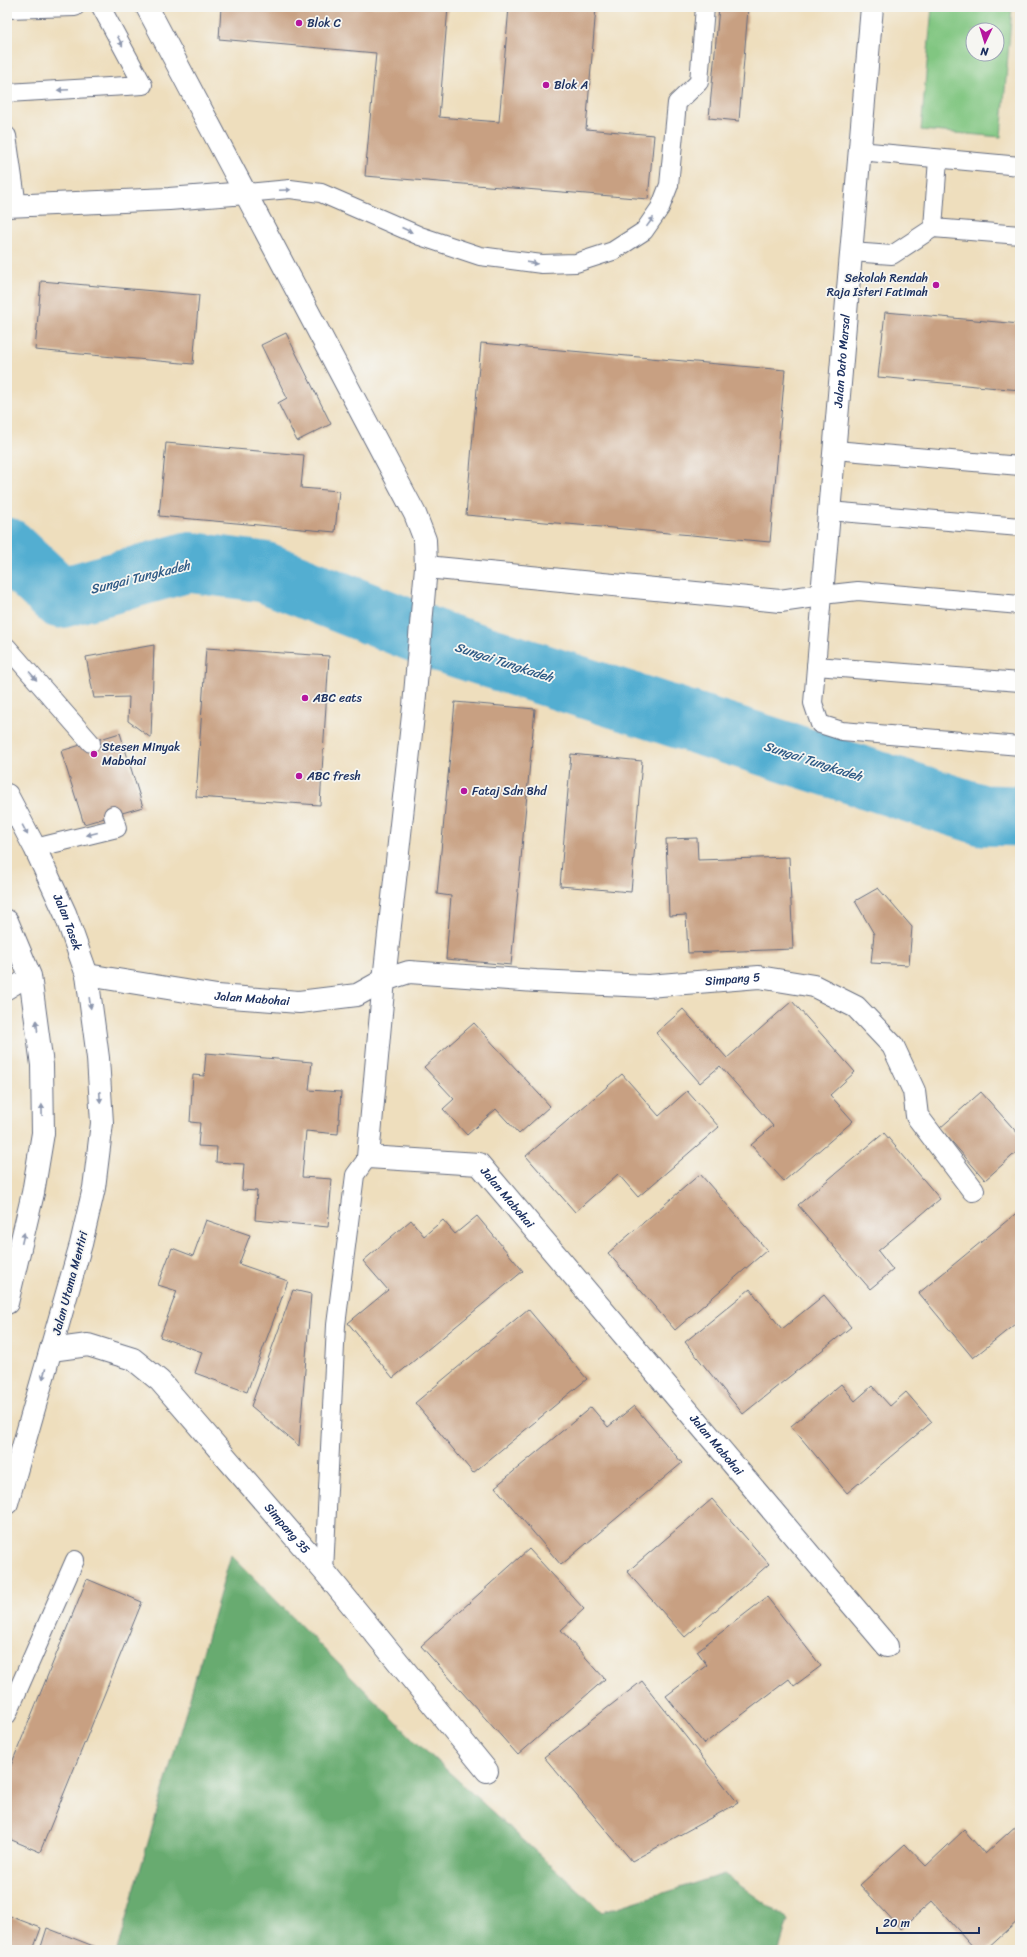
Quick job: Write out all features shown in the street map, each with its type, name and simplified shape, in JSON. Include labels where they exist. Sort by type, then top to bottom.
[{"type":"street","points":[[147,7],[415,514],[425,540],[426,566],[414,706],[384,980],[368,1157]]},
{"type":"street","name":"Jalan Dato Marsal","points":[[822,595],[872,7]]},
{"type":"street","points":[[12,206],[169,199],[246,193]]},
{"type":"street","points":[[426,566],[780,601],[822,595]]},
{"type":"street","name":"Jalan Tasek","points":[[7,795],[35,848],[65,913],[86,975],[98,1058]]},
{"type":"street","points":[[7,921],[30,976],[42,1065],[43,1133],[33,1193],[7,1303]]},
{"type":"street","name":"Simpang 5","points":[[384,980],[409,972],[536,981],[648,986],[759,977],[814,986],[856,1007],[893,1046],[914,1091],[917,1116],[973,1190]]},
{"type":"street","name":"Jalan Mabohai","points":[[86,975],[217,996],[300,1002],[357,995],[384,980]]},
{"type":"street","name":"Jalan Utama Mentiri","points":[[7,1503],[81,1244],[94,1188],[102,1122],[98,1058]]},
{"type":"street","name":"Jalan Mabohai","points":[[368,1157],[479,1164],[887,1646]]},
{"type":"street","name":"Simpang 35","points":[[51,1350],[88,1345],[133,1359],[160,1381],[324,1572],[487,1771]]},
{"type":"lane","points":[[7,9],[75,7]]},
{"type":"lane","points":[[7,93],[143,85],[101,7]]},
{"type":"lane","points":[[246,193],[290,189],[322,193],[420,236],[480,256],[542,264],[569,264],[613,251],[644,231],[660,208],[669,184],[678,103],[699,82],[705,7]]},
{"type":"lane","points":[[7,136],[12,206]]},
{"type":"lane","points":[[859,152],[1020,166]]},
{"type":"lane","points":[[933,228],[938,159]]},
{"type":"lane","points":[[851,252],[892,255],[933,228],[1020,236]]},
{"type":"lane","points":[[835,450],[1020,466]]},
{"type":"lane","points":[[829,510],[1020,526]]},
{"type":"lane","points":[[1020,605],[858,591],[822,595],[813,703],[820,724],[842,731],[1020,746]]},
{"type":"lane","points":[[7,647],[91,743]]},
{"type":"lane","points":[[816,666],[1020,682]]},
{"type":"lane","points":[[35,848],[117,828],[113,815]]},
{"type":"lane","points":[[7,990],[30,976]]},
{"type":"lane","points":[[324,1572],[336,1325],[355,1175],[368,1157]]},
{"type":"lane","points":[[7,1715],[75,1560]]},
{"type":"green space","points":[[932,7],[1012,7],[1001,137],[921,130]]},
{"type":"green space","points":[[231,1555],[416,1742],[602,1912],[724,1874],[788,1920],[779,1950],[117,1950]]},
{"type":"building","name":"Blok A","points":[[221,7],[448,7],[439,117],[499,122],[509,7],[596,7],[586,129],[654,135],[648,199],[365,176],[376,53],[219,39]]},
{"type":"building","points":[[719,7],[748,9],[739,121],[709,118]]},
{"type":"building","points":[[41,281],[199,295],[193,364],[35,350]]},
{"type":"building","points":[[885,312],[1020,324],[1020,390],[878,377]]},
{"type":"building","points":[[286,333],[331,424],[297,441],[278,403],[287,398],[261,345]]},
{"type":"building","points":[[481,343],[785,370],[770,542],[466,515]]},
{"type":"building","points":[[166,443],[304,455],[301,488],[339,491],[335,532],[159,516]]},
{"type":"building","points":[[154,645],[151,738],[128,721],[129,697],[94,698],[86,657]]},
{"type":"building","points":[[206,648],[329,656],[320,805],[196,797]]},
{"type":"building","points":[[455,702],[535,709],[511,965],[446,959],[451,896],[437,894]]},
{"type":"building","points":[[120,733],[143,807],[84,824],[61,751]]},
{"type":"building","points":[[571,754],[642,761],[631,892],[560,886]]},
{"type":"building","points":[[697,838],[698,860],[789,857],[793,949],[688,953],[686,915],[669,916],[666,839]]},
{"type":"building","points":[[878,888],[912,927],[909,965],[871,963],[874,934],[855,901]]},
{"type":"building","points":[[792,1001],[855,1072],[830,1095],[853,1121],[784,1181],[751,1145],[773,1126],[720,1066],[700,1083],[656,1033],[683,1009],[727,1058]]},
{"type":"building","points":[[474,1023],[550,1106],[519,1134],[496,1109],[467,1135],[443,1109],[454,1099],[424,1067]]},
{"type":"building","points":[[206,1053],[312,1062],[309,1090],[341,1092],[338,1134],[306,1131],[302,1177],[332,1179],[328,1227],[255,1220],[257,1191],[242,1190],[244,1164],[216,1162],[217,1147],[198,1146],[200,1123],[190,1122],[193,1075],[204,1076]]},
{"type":"building","points":[[622,1074],[659,1116],[687,1091],[719,1127],[638,1197],[618,1174],[575,1212],[526,1156]]},
{"type":"building","points":[[981,1092],[1020,1136],[1020,1149],[985,1180],[940,1128]]},
{"type":"building","points":[[884,1133],[940,1199],[878,1251],[893,1270],[870,1289],[798,1205]]},
{"type":"building","points":[[700,1174],[767,1250],[675,1330],[608,1253]]},
{"type":"building","points":[[1020,1210],[1020,1320],[973,1358],[919,1293]]},
{"type":"building","points":[[477,1216],[523,1271],[393,1378],[348,1323],[388,1290],[363,1261],[411,1220],[424,1236],[443,1220],[455,1234]]},
{"type":"building","points":[[206,1220],[250,1235],[239,1264],[288,1281],[247,1392],[195,1373],[202,1352],[160,1337],[177,1291],[158,1285],[172,1248],[193,1256]]},
{"type":"building","points":[[750,1289],[782,1329],[824,1295],[851,1327],[743,1414],[685,1342]]},
{"type":"building","points":[[293,1290],[311,1294],[299,1446],[251,1406]]},
{"type":"building","points":[[528,1309],[587,1379],[473,1473],[415,1403]]},
{"type":"building","points":[[841,1384],[855,1401],[872,1386],[890,1406],[906,1392],[932,1422],[847,1493],[791,1426]]},
{"type":"building","points":[[634,1406],[682,1463],[561,1565],[495,1487],[591,1407],[608,1427]]},
{"type":"building","points":[[712,1499],[769,1564],[685,1637],[627,1572]]},
{"type":"building","points":[[529,1549],[584,1609],[561,1630],[605,1679],[518,1755],[421,1646]]},
{"type":"building","points":[[87,1579],[142,1602],[40,1852],[7,1838],[7,1775]]},
{"type":"building","points":[[767,1597],[821,1666],[794,1686],[789,1679],[704,1744],[666,1696],[707,1665],[697,1651]]},
{"type":"building","points":[[642,1681],[738,1803],[632,1861],[544,1757]]},
{"type":"building","points":[[1020,1822],[1020,1919],[986,1950],[976,1950],[932,1901],[901,1929],[860,1885],[905,1844],[926,1866],[964,1830],[985,1854]]},
{"type":"building","points":[[7,1915],[41,1928],[33,1950],[7,1950]]},
{"type":"building","points":[[47,1928],[96,1947],[95,1950],[40,1950]]},
{"type":"waterway","name":"Sungai Tungkadeh","points":[[7,548],[60,598],[188,562],[264,572],[441,642],[982,815],[1020,816]]},
{"type":"place","name":"Blok C","points":[[299,23]]},
{"type":"place","name":"Blok A","points":[[546,85]]},
{"type":"place","name":"Sekolah Rendah Raja Isteri Fatimah","points":[[936,285]]},
{"type":"place","name":"ABC eats","points":[[305,698]]},
{"type":"place","name":"Stesen Minyak Mabohai","points":[[94,754]]},
{"type":"place","name":"ABC fresh","points":[[299,776]]},
{"type":"place","name":"Fataj Sdn Bhd","points":[[464,791]]}]
